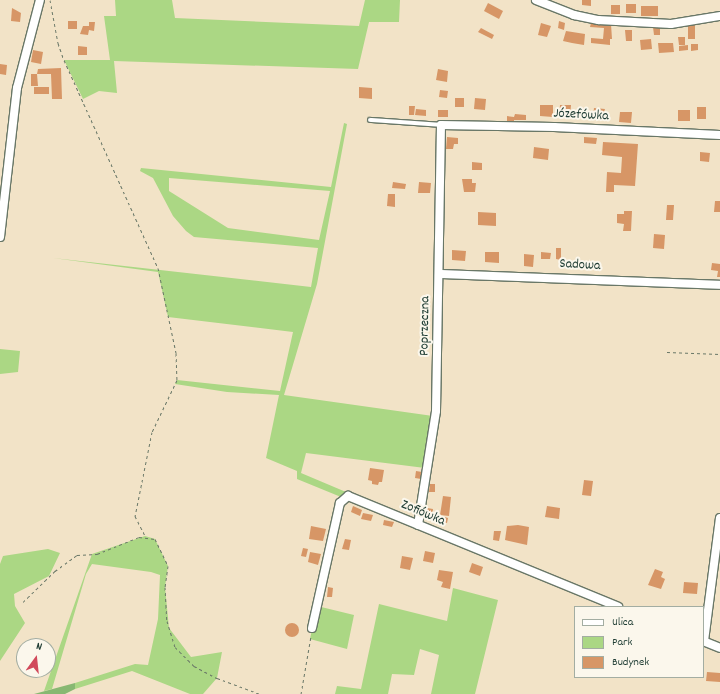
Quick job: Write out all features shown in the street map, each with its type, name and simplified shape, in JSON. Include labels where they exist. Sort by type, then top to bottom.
[{"type":"street","points":[[0,236],[16,88],[40,0]]},
{"type":"street","points":[[536,0],[574,15],[598,20],[671,24],[720,16]]},
{"type":"street","name":"Józefówka","points":[[441,125],[554,127],[720,135]]},
{"type":"street","name":"Poprzeczna","points":[[418,526],[436,411],[439,274],[437,258],[441,125]]},
{"type":"street","name":"Sadowa","points":[[439,274],[720,285]]},
{"type":"street","name":"Zofiówka","points":[[312,628],[342,499],[351,497],[418,526],[616,606]]},
{"type":"street","points":[[704,634],[720,518]]},
{"type":"street","points":[[704,641],[720,648]]},
{"type":"lane","points":[[370,120],[441,125]]},
{"type":"path","points":[[50,0],[58,43],[64,60],[158,268],[176,353],[177,380],[152,432],[135,516],[145,536]]},
{"type":"path","points":[[667,352],[720,354]]},
{"type":"path","points":[[23,602],[55,571],[77,555],[97,554],[145,536],[155,539],[168,566],[165,587],[167,621],[175,647],[194,666],[216,678],[260,694]]},
{"type":"path","points":[[301,694],[312,628]]},
{"type":"green space","points":[[115,0],[172,0],[175,18],[359,26],[365,0],[400,0],[399,22],[369,22],[358,69],[114,61],[117,93],[99,91],[83,99],[64,60],[110,60],[104,16],[116,16]]},
{"type":"green space","points":[[344,123],[347,124],[317,284],[284,395],[433,416],[425,468],[306,453],[301,473],[346,492],[341,497],[297,479],[297,471],[266,458],[279,395],[227,392],[175,384],[177,380],[280,391],[293,332],[168,317],[158,272],[53,258],[311,287],[318,248],[194,237],[186,231],[173,216],[153,178],[140,171],[141,168],[331,187]],"holes":[[[169,178],[330,191],[319,240],[228,228],[169,191]]]},
{"type":"green space","points":[[0,349],[20,351],[18,372],[0,374]]},
{"type":"green space","points":[[145,536],[155,539],[168,566],[165,587],[169,628],[191,657],[222,652],[217,678],[203,694],[190,694],[132,671],[75,689],[75,683],[135,664],[148,665],[158,619],[160,575],[151,572],[92,564],[86,574],[56,675],[56,657],[92,554]]},
{"type":"green space","points":[[48,549],[60,553],[49,576],[14,594],[15,606],[25,623],[0,661],[0,564],[3,556]]},
{"type":"green space","points":[[453,588],[498,600],[475,694],[431,694],[439,655],[420,649],[414,675],[392,674],[388,694],[335,694],[337,686],[361,689],[379,604],[447,621]]},
{"type":"green space","points":[[317,606],[354,615],[347,649],[310,639]]},
{"type":"green space","points":[[49,678],[55,678],[52,689],[44,691]]},
{"type":"green space","points":[[75,683],[75,689],[65,694],[34,694]]},
{"type":"building","points":[[582,0],[591,0],[591,6],[582,5]]},
{"type":"building","points":[[488,3],[503,11],[499,19],[484,11]]},
{"type":"building","points":[[626,4],[636,4],[636,13],[626,13]]},
{"type":"building","points":[[611,5],[620,5],[620,14],[611,14]]},
{"type":"building","points":[[641,6],[658,6],[658,16],[641,16]]},
{"type":"building","points":[[12,8],[21,13],[20,22],[11,21]]},
{"type":"building","points":[[68,21],[77,21],[77,29],[68,29]]},
{"type":"building","points":[[559,21],[565,23],[564,30],[558,28]]},
{"type":"building","points":[[89,22],[95,22],[94,31],[89,30],[88,35],[80,34],[83,26],[89,26]]},
{"type":"building","points":[[541,23],[551,26],[547,37],[538,35]]},
{"type":"building","points":[[591,23],[611,24],[612,39],[610,39],[610,45],[591,43],[591,38],[603,39],[604,28],[590,27]]},
{"type":"building","points":[[688,25],[695,25],[695,39],[688,39]]},
{"type":"building","points":[[653,27],[660,27],[660,35],[654,35]]},
{"type":"building","points":[[481,28],[494,35],[492,39],[478,32]]},
{"type":"building","points":[[625,30],[632,30],[632,41],[626,41]]},
{"type":"building","points":[[566,31],[585,34],[584,45],[563,41]]},
{"type":"building","points":[[678,37],[685,37],[685,45],[679,45]]},
{"type":"building","points":[[651,39],[652,49],[641,50],[640,40]]},
{"type":"building","points":[[658,43],[673,43],[674,52],[659,53]]},
{"type":"building","points":[[691,44],[698,44],[698,50],[691,51]]},
{"type":"building","points":[[688,45],[688,50],[679,51],[679,46]]},
{"type":"building","points":[[78,46],[87,47],[87,55],[78,55]]},
{"type":"building","points":[[33,50],[43,52],[41,64],[31,62]]},
{"type":"building","points":[[0,64],[7,65],[6,75],[0,74]]},
{"type":"building","points":[[61,68],[62,99],[52,99],[51,74],[37,74],[38,69]]},
{"type":"building","points":[[438,69],[448,71],[447,82],[436,80]]},
{"type":"building","points":[[31,74],[37,74],[38,86],[31,86]]},
{"type":"building","points":[[34,87],[49,87],[49,94],[34,94]]},
{"type":"building","points":[[359,87],[372,88],[372,99],[359,98]]},
{"type":"building","points":[[440,90],[448,91],[447,98],[439,97]]},
{"type":"building","points":[[455,98],[464,98],[464,107],[455,107]]},
{"type":"building","points":[[475,98],[486,99],[485,110],[474,109]]},
{"type":"building","points":[[540,105],[553,105],[553,117],[540,116]]},
{"type":"building","points":[[560,105],[571,105],[570,117],[559,117]]},
{"type":"building","points":[[409,106],[415,106],[414,115],[409,115]]},
{"type":"building","points":[[697,107],[706,107],[706,119],[697,119]]},
{"type":"building","points":[[594,108],[605,109],[602,119],[593,118]]},
{"type":"building","points":[[416,109],[426,110],[426,116],[415,115]]},
{"type":"building","points":[[438,110],[448,110],[448,117],[438,117]]},
{"type":"building","points":[[678,110],[690,110],[690,121],[678,121]]},
{"type":"building","points":[[620,112],[632,112],[631,123],[619,122]]},
{"type":"building","points":[[515,114],[526,115],[526,120],[514,120],[514,123],[507,123],[507,116],[514,117]]},
{"type":"building","points":[[447,137],[458,138],[458,144],[454,144],[453,149],[446,149]]},
{"type":"building","points":[[584,137],[597,138],[596,144],[584,143]]},
{"type":"building","points":[[603,142],[638,144],[635,186],[614,185],[614,192],[606,192],[607,172],[621,173],[622,157],[602,155]]},
{"type":"building","points":[[534,147],[549,149],[548,160],[533,158]]},
{"type":"building","points":[[700,152],[710,153],[709,162],[700,161]]},
{"type":"building","points":[[472,162],[482,163],[482,170],[472,170]]},
{"type":"building","points":[[462,179],[472,179],[472,183],[476,183],[475,192],[464,192]]},
{"type":"building","points":[[393,182],[406,184],[405,189],[392,188]]},
{"type":"building","points":[[419,182],[431,183],[430,193],[418,193]]},
{"type":"building","points":[[388,194],[395,194],[395,207],[387,206]]},
{"type":"building","points":[[715,201],[720,201],[720,212],[714,212]]},
{"type":"building","points":[[667,205],[674,205],[673,220],[666,220]]},
{"type":"building","points":[[624,211],[632,211],[631,231],[623,231],[624,224],[617,223],[617,214],[624,214]]},
{"type":"building","points":[[478,212],[496,213],[496,226],[478,225]]},
{"type":"building","points":[[654,234],[665,235],[664,249],[653,248]]},
{"type":"building","points":[[556,248],[561,248],[561,260],[556,259]]},
{"type":"building","points":[[452,250],[466,251],[465,261],[452,260]]},
{"type":"building","points":[[485,252],[499,252],[499,263],[485,262]]},
{"type":"building","points":[[541,252],[551,253],[550,259],[541,259]]},
{"type":"building","points":[[524,254],[534,255],[533,267],[524,266]]},
{"type":"building","points":[[712,263],[720,264],[720,277],[717,277],[718,271],[711,270]]},
{"type":"building","points":[[370,468],[384,470],[382,482],[379,482],[378,485],[372,484],[372,481],[368,480]]},
{"type":"building","points":[[416,471],[422,472],[421,479],[415,478]]},
{"type":"building","points":[[584,480],[593,481],[591,496],[582,495]]},
{"type":"building","points":[[430,484],[435,484],[435,492],[429,492]]},
{"type":"building","points":[[443,496],[451,497],[449,516],[440,515]]},
{"type":"building","points":[[406,501],[417,506],[414,513],[403,508]]},
{"type":"building","points":[[353,506],[362,510],[360,516],[351,512]]},
{"type":"building","points":[[547,506],[560,508],[559,519],[545,517]]},
{"type":"building","points":[[427,508],[433,509],[432,519],[426,518]]},
{"type":"building","points":[[363,513],[373,515],[371,521],[361,519]]},
{"type":"building","points":[[438,515],[448,518],[447,523],[437,520]]},
{"type":"building","points":[[384,520],[394,522],[392,527],[383,525]]},
{"type":"building","points":[[518,525],[529,527],[527,545],[505,540],[507,526]]},
{"type":"building","points":[[311,526],[326,529],[323,541],[309,539]]},
{"type":"building","points":[[494,531],[501,531],[499,541],[493,540]]},
{"type":"building","points":[[345,539],[351,540],[349,550],[342,549]]},
{"type":"building","points":[[303,548],[308,549],[306,557],[301,556]]},
{"type":"building","points":[[425,551],[435,553],[433,563],[423,561]]},
{"type":"building","points":[[310,552],[321,554],[318,565],[308,562]]},
{"type":"building","points":[[402,556],[413,558],[410,570],[400,568]]},
{"type":"building","points":[[472,563],[483,567],[480,576],[469,572]]},
{"type":"building","points":[[655,569],[663,572],[661,577],[665,579],[661,589],[648,585]]},
{"type":"building","points":[[439,570],[453,572],[450,589],[441,587],[443,582],[437,580]]},
{"type":"building","points":[[684,582],[698,583],[697,594],[683,593]]},
{"type":"building","points":[[328,587],[333,588],[332,597],[327,597]]},
{"type":"building","points":[[289,623],[295,623],[299,627],[299,633],[295,637],[289,637],[285,633],[285,627]]},
{"type":"building","points":[[707,672],[720,673],[720,682],[706,681]]}]
